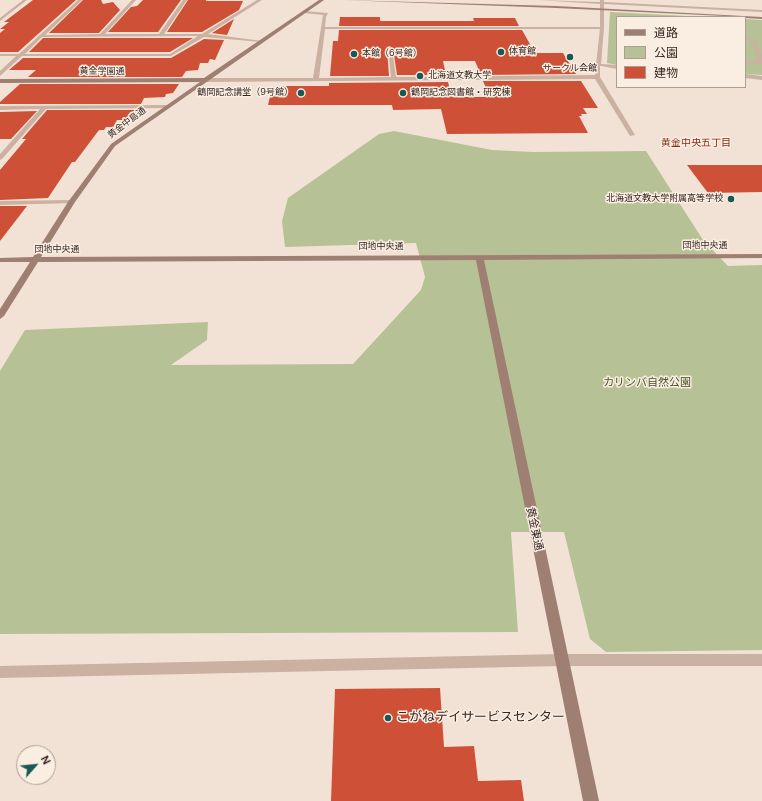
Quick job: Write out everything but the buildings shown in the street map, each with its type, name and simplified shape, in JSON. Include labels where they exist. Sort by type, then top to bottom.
[{"type":"street","points":[[0,20],[25,0]]},
{"type":"street","points":[[0,74],[80,0]]},
{"type":"street","points":[[101,36],[134,0]]},
{"type":"street","points":[[161,36],[185,0]]},
{"type":"street","points":[[0,55],[171,54],[260,0]]},
{"type":"street","name":"黄金中島通","points":[[0,316],[3,306],[35,260],[72,202],[113,145],[322,0]]},
{"type":"street","points":[[344,0],[602,10],[710,16]]},
{"type":"street","points":[[539,0],[602,1],[762,12]]},
{"type":"street","points":[[602,1],[602,28],[597,77],[632,135]]},
{"type":"street","points":[[305,12],[327,14],[324,16],[316,78]]},
{"type":"street","points":[[746,17],[762,18]]},
{"type":"street","points":[[322,28],[602,28]]},
{"type":"street","points":[[42,36],[201,35],[261,41]]},
{"type":"street","points":[[746,37],[752,39],[762,63],[746,62]]},
{"type":"street","points":[[390,48],[394,78]]},
{"type":"street","points":[[598,65],[616,67]]},
{"type":"street","points":[[746,76],[762,78]]},
{"type":"street","points":[[205,80],[597,77]]},
{"type":"street","name":"黄金学園通","points":[[0,81],[205,80]]},
{"type":"street","points":[[0,108],[166,107]]},
{"type":"street","points":[[0,158],[44,108]]},
{"type":"street","points":[[0,203],[72,202]]},
{"type":"street","name":"団地中央通","points":[[0,260],[762,256]]},
{"type":"street","name":"黄金東通","points":[[479,257],[591,801]]},
{"type":"street","points":[[0,672],[561,660],[762,660]]},
{"type":"green space","points":[[610,12],[688,16],[616,16],[616,65],[607,63]]},
{"type":"green space","points":[[746,19],[762,20],[762,75],[746,74]]},
{"type":"green space","name":"カリンバ自然公園","points":[[394,131],[492,150],[533,152],[646,151],[703,240],[728,266],[762,265],[762,650],[606,652],[590,639],[564,532],[511,532],[518,632],[0,634],[0,371],[25,330],[208,322],[207,340],[171,365],[353,364],[421,290],[425,277],[416,243],[285,247],[282,221],[288,198],[379,134]]},
{"type":"place","name":"体育館","points":[[501,52]]},
{"type":"place","name":"本館（6号館）","points":[[354,54]]},
{"type":"place","name":"サークル会館","points":[[570,57]]},
{"type":"place","name":"北海道文教大学","points":[[420,76]]},
{"type":"place","name":"鶴岡記念講堂（9号館）","points":[[301,93]]},
{"type":"place","name":"鶴岡記念図書館・研究棟","points":[[403,93]]},
{"type":"place","name":"北海道文教大学附属高等学校","points":[[731,199]]},
{"type":"place","name":"こがねデイサービスセンター","points":[[388,718]]},
{"type":"district","name":"黄金中央五丁目","points":[[696,143]]}]
